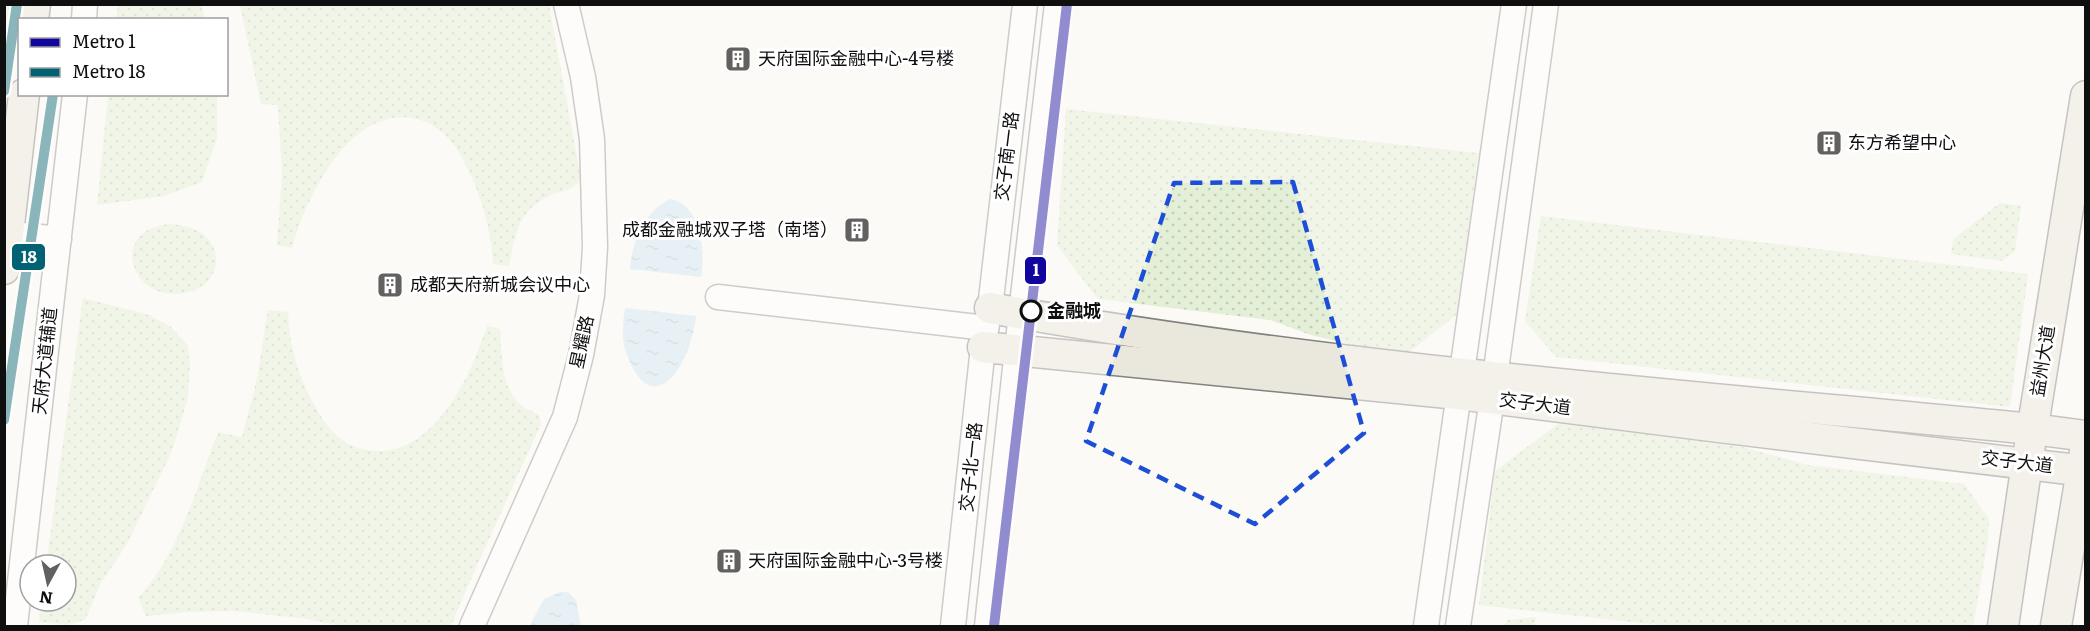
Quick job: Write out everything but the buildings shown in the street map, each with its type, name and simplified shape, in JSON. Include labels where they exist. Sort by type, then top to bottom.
[{"type":"main road","points":[[4,269],[24,96]]},
{"type":"main road","name":"益州大道","points":[[2003,627],[2085,96]]},
{"type":"main road","name":"交子大道","points":[[987,328],[1021,314],[1461,383],[2027,463],[2084,463]]},
{"type":"main road","name":"交子大道","points":[[987,328],[1018,350],[1461,383]]},
{"type":"main road","name":"交子大道","points":[[1493,387],[2033,429],[2085,436]]},
{"type":"main road","points":[[2056,627],[2084,463]]},
{"type":"street","name":"星耀路","points":[[472,627],[565,417],[581,355],[592,295],[595,247],[592,139],[583,77],[566,4]]},
{"type":"street","name":"交子南一路","points":[[987,328],[1025,4]]},
{"type":"street","name":"交子南一路","points":[[1021,314],[1057,4]]},
{"type":"street","points":[[1426,627],[1514,4]]},
{"type":"street","points":[[1458,627],[1546,4]]},
{"type":"street","name":"天府大道辅道","points":[[15,627],[75,96]]},
{"type":"street","points":[[7,233],[59,239]]},
{"type":"street","points":[[718,297],[987,328]]},
{"type":"street","name":"交子北一路","points":[[987,627],[1021,314]]},
{"type":"street","name":"交子北一路","points":[[953,627],[987,328]]},
{"type":"highlighted area","points":[[1293,182],[1364,433],[1255,524],[1086,441],[1174,183]]},
{"type":"green space","points":[[118,4],[201,5],[205,18],[116,18]]},
{"type":"green space","points":[[4,5],[13,5],[5,75]]},
{"type":"green space","points":[[240,5],[549,5],[581,179],[570,189],[549,196],[531,209],[524,217],[516,234],[509,266],[493,264],[491,241],[483,208],[471,176],[455,147],[442,132],[423,121],[412,118],[389,119],[368,127],[333,161],[308,205],[292,248],[277,245],[282,175],[278,105],[261,104]]},
{"type":"green space","points":[[108,96],[217,96],[217,138],[202,182],[165,196],[97,205]]},
{"type":"green space","points":[[1066,109],[1478,153],[1460,312],[1403,357],[1311,335],[1270,320],[1098,299],[1057,246]]},
{"type":"green space","points":[[2000,203],[2021,206],[2015,251],[2002,261],[1951,254],[1953,239]]},
{"type":"green space","points":[[1541,216],[2028,274],[2010,407],[1556,357],[1525,321]]},
{"type":"green space","points":[[170,224],[200,232],[211,243],[215,251],[215,268],[211,276],[206,283],[189,292],[169,294],[153,288],[141,278],[134,265],[133,252],[138,239],[150,229]]},
{"type":"green space","points":[[83,298],[149,315],[171,327],[188,346],[190,365],[188,398],[172,451],[127,544],[101,583],[85,620],[67,625],[39,622],[40,613],[78,613],[78,553],[48,553]]},
{"type":"green space","points":[[268,310],[288,312],[290,337],[296,362],[310,397],[321,416],[343,440],[350,445],[367,450],[390,450],[411,443],[429,429],[459,390],[471,368],[487,326],[500,329],[503,370],[510,390],[522,406],[539,415],[541,424],[451,626],[341,626],[307,619],[234,611],[146,616],[138,598],[158,573],[178,536],[218,432],[242,437],[257,379]]},
{"type":"green space","points":[[1558,424],[1713,439],[1808,465],[1964,484],[1989,519],[1988,540],[1973,626],[1668,626],[1479,605],[1495,471]]},
{"type":"green space","points":[[1536,617],[1534,626],[1504,626],[1508,620]]},
{"type":"water","points":[[670,199],[689,210],[695,219],[702,243],[701,277],[630,269],[633,248],[646,219]]},
{"type":"water","points":[[625,308],[696,316],[685,357],[673,376],[657,386],[651,386],[639,378],[631,364],[623,340]]},
{"type":"water","points":[[560,592],[568,592],[576,600],[581,626],[531,626],[544,599]]},
{"type":"metro line","name":"18","points":[[4,91],[17,4]]},
{"type":"metro line","name":"1","points":[[994,626],[1067,4]]},
{"type":"metro line","name":"18","points":[[4,420],[53,96]]},
{"type":"place","name":"天府国际金融中心-4号楼","points":[[738,59]]},
{"type":"place","name":"东方希望中心","points":[[1829,143]]},
{"type":"place","name":"成都金融城双子塔（南塔）","points":[[857,230]]},
{"type":"place","name":"成都天府新城会议中心","points":[[390,285]]},
{"type":"place","name":"金融城","points":[[1031,311]]},
{"type":"place","name":"天府国际金融中心-3号楼","points":[[729,561]]}]
